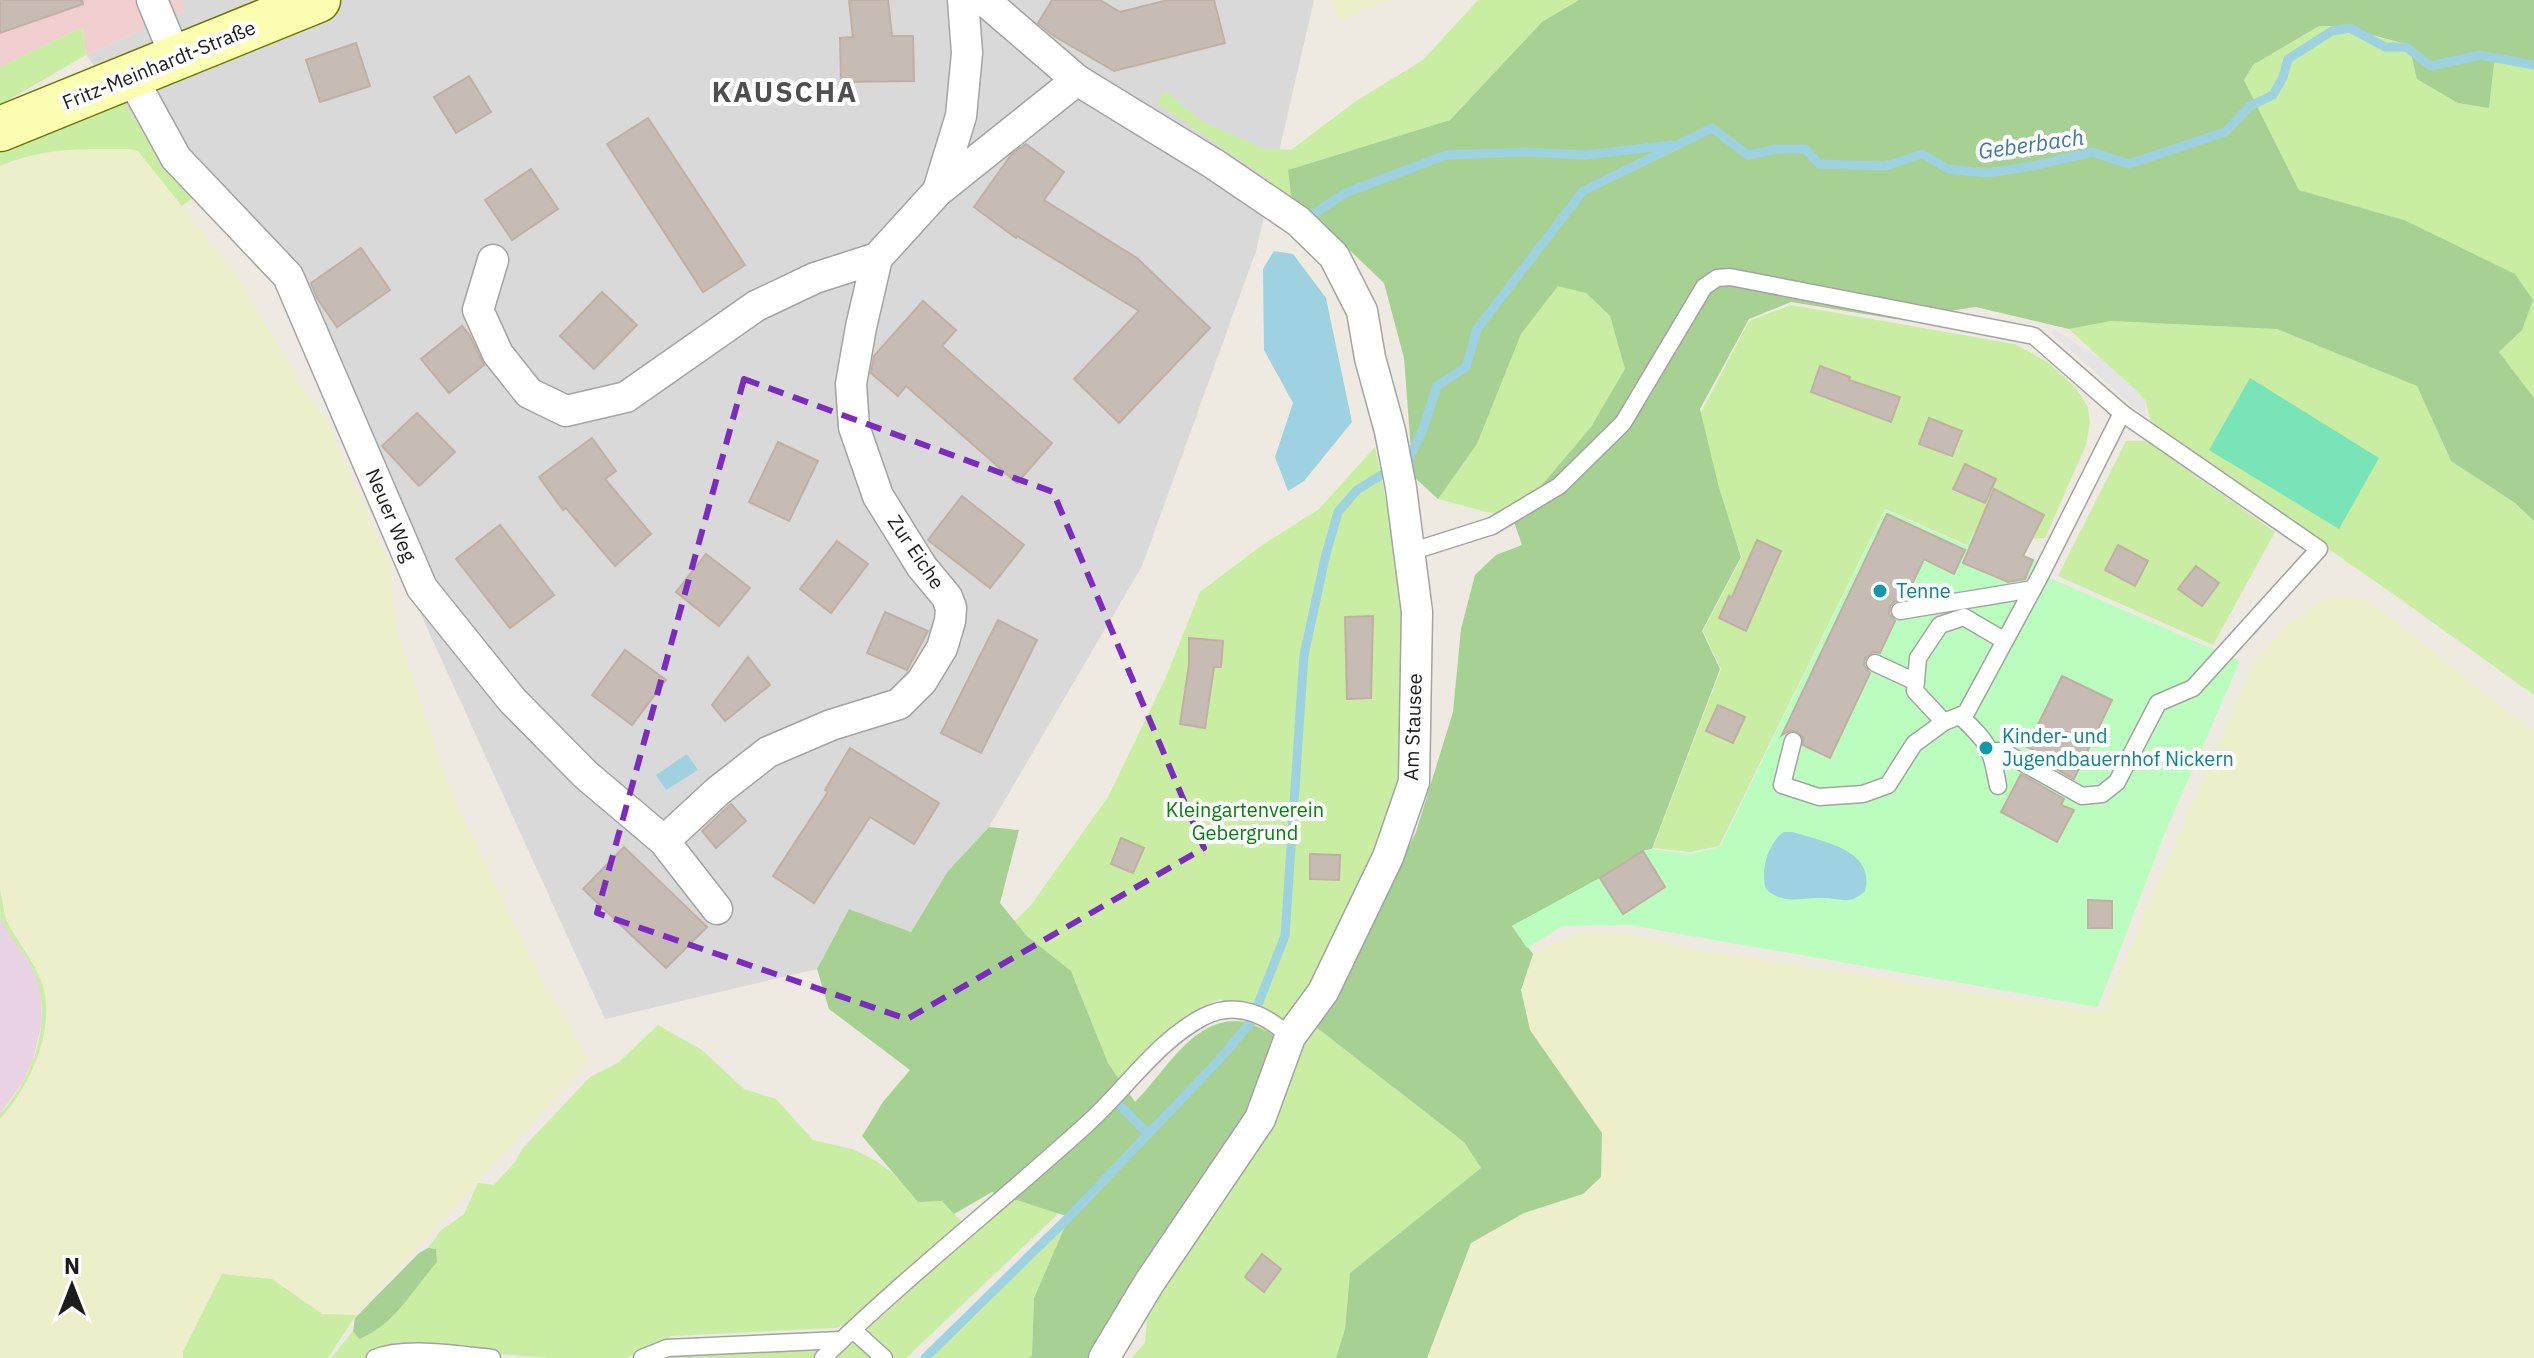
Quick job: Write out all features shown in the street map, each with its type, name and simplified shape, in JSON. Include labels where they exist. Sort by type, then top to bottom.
[{"type":"street","points":[[152,0],[176,58]]},
{"type":"street","name":"Fritz-Meinhardt-Straße","points":[[0,129],[318,0]]},
{"type":"street","name":"Zur Eiche","points":[[938,191],[961,116],[967,53],[963,0]]},
{"type":"street","points":[[984,0],[1077,80]]},
{"type":"street","name":"Neuer Weg","points":[[131,76],[176,158],[288,276],[422,588],[512,700],[586,775],[664,841],[717,909]]},
{"type":"street","name":"Zur Eiche","points":[[664,841],[718,791],[768,752],[831,725],[899,704],[922,681],[942,648],[950,621],[951,608],[947,597],[922,567],[878,496],[854,427],[851,384],[877,258],[938,191],[1077,80]]},
{"type":"street","name":"Am Stausee","points":[[1077,80],[1214,164],[1307,229],[1334,256],[1362,311],[1401,488],[1417,612],[1414,782],[1388,857],[1323,992],[1290,1037],[1260,1119],[1149,1283],[1104,1358]]},
{"type":"street","name":"Zur Eiche","points":[[493,260],[478,310],[498,354],[529,393],[566,411],[626,397],[756,306],[815,278],[877,258]]},
{"type":"lane","points":[[1410,552],[1492,526],[1559,486],[1623,423],[1704,287],[1717,278],[1746,279],[2034,336],[2122,413],[2319,549],[2193,688],[2158,703],[2117,782],[2102,794],[2082,796],[2002,751],[1991,751]]},
{"type":"lane","points":[[1793,741],[1782,785],[1819,797],[1863,794],[1888,785],[1914,744],[1966,713],[2122,413]]},
{"type":"lane","points":[[1900,611],[2033,589]]},
{"type":"lane","points":[[1942,603],[2005,641]]},
{"type":"lane","points":[[1964,617],[1940,625],[1918,658],[1915,691],[1984,739],[1991,751],[1998,786]]},
{"type":"lane","points":[[1875,663],[1916,682]]},
{"type":"lane","points":[[823,1358],[1090,1121],[1172,1039],[1204,1017],[1227,1010],[1254,1012],[1275,1022],[1290,1037]]},
{"type":"lane","points":[[642,1358],[667,1348],[847,1335],[884,1358]]},
{"type":"lane","points":[[375,1358],[428,1352],[492,1358]]},
{"type":"highlighted area","points":[[744,379],[1053,492],[1204,848],[907,1019],[597,913]]},
{"type":"shaded area","points":[[0,0],[181,0],[185,10],[86,55],[82,27],[0,67]]},
{"type":"shaded area","points":[[181,0],[1314,0],[1256,251],[1142,566],[989,827],[948,871],[911,932],[849,909],[817,969],[605,1019],[328,410],[281,281],[174,171],[86,55],[184,10]]},
{"type":"shaded area","points":[[2054,329],[2105,362],[2132,386],[2145,400],[2145,417],[2051,333]]},
{"type":"shaded area","points":[[0,913],[40,986],[42,1022],[32,1063],[0,1114]]},
{"type":"green space","points":[[1331,0],[1387,0],[1339,21]]},
{"type":"green space","points":[[1478,0],[1579,0],[1542,22],[1450,120],[1288,170],[1292,204],[1267,178],[1157,103],[1165,91],[1202,121],[1262,148],[1291,150],[1356,101],[1423,60]]},
{"type":"green space","points":[[1579,0],[2534,0],[2534,61],[2495,56],[2489,108],[2458,103],[2417,79],[2409,45],[2339,26],[2319,26],[2253,65],[2244,80],[2299,190],[2404,220],[2515,274],[2533,300],[2522,330],[2499,352],[2534,398],[2534,521],[2515,503],[2451,461],[2417,386],[2277,329],[2111,321],[2069,329],[1976,307],[1895,319],[1791,302],[1749,319],[1700,409],[1719,488],[1741,557],[1702,631],[1720,669],[1652,849],[1642,851],[1512,926],[1533,954],[1521,990],[1530,1030],[1602,1133],[1601,1177],[1583,1194],[1524,1213],[1471,1243],[1427,1358],[1336,1358],[1345,1329],[1350,1273],[1481,1168],[1464,1142],[1312,1024],[1327,1006],[1416,832],[1453,712],[1461,629],[1475,575],[1496,555],[1522,545],[1513,519],[1591,427],[1625,369],[1610,316],[1586,293],[1558,286],[1521,334],[1477,444],[1438,499],[1413,476],[1404,358],[1384,283],[1335,236],[1292,204],[1288,170],[1450,120],[1542,22]]},
{"type":"green space","points":[[2319,26],[2339,26],[2410,46],[2489,108],[2495,55],[2534,61],[2534,398],[2499,352],[2522,330],[2404,220],[2299,190],[2244,80],[2253,65]]},
{"type":"green space","points":[[82,27],[86,55],[0,105],[0,67]]},
{"type":"green space","points":[[120,99],[174,171],[197,195],[182,206],[138,151],[130,149],[48,152],[0,166],[0,141]]},
{"type":"green space","points":[[59,149],[138,151],[238,277],[302,387],[325,417],[390,566],[395,626],[457,806],[535,965],[589,1061],[356,1315],[322,1314],[272,1279],[222,1274],[183,1352],[183,1358],[0,1358],[0,1119],[34,1065],[44,1022],[43,986],[6,918],[0,888],[0,166],[25,156]]},
{"type":"green space","points":[[1558,285],[1586,293],[1610,316],[1626,369],[1591,427],[1513,519],[1438,499],[1477,444],[1521,333]]},
{"type":"green space","points":[[1791,305],[2015,344],[2049,363],[2076,388],[2088,407],[2090,423],[2086,445],[2045,538],[2029,539],[2021,551],[1974,531],[1967,545],[1885,509],[1719,846],[1691,852],[1653,848],[1721,669],[1703,631],[1742,557],[1694,426],[1749,321]]},
{"type":"green space","points":[[2111,321],[2277,329],[2417,386],[2451,461],[2515,503],[2534,521],[2534,695],[2159,432],[2151,421],[2145,400],[2069,329]]},
{"type":"green space","points":[[2250,378],[2379,458],[2339,529],[2209,450]]},
{"type":"green space","points":[[2126,441],[2147,441],[2275,532],[2213,645],[2058,576]]},
{"type":"green space","name":"Kleingartenverein Gebergrund","points":[[1375,447],[1393,533],[1406,659],[1402,785],[1378,852],[1313,983],[1278,1036],[1238,1020],[1221,999],[1205,1005],[1178,1023],[1120,1080],[1108,1063],[1071,971],[1027,936],[1015,921],[1031,905],[1108,797],[1166,677],[1200,592],[1258,548],[1319,509]]},
{"type":"green space","name":"Kinder- und Jugendbauernhof Nickern","points":[[1885,510],[1967,546],[1974,531],[2040,562],[2041,574],[2240,661],[2164,835],[2098,1007],[1629,925],[1562,926],[1527,948],[1512,926],[1643,851],[1652,849],[1691,854],[1720,847]]},
{"type":"green space","points":[[2329,597],[2368,602],[2383,611],[2534,730],[2534,1358],[1427,1358],[1471,1243],[1524,1213],[1583,1194],[1602,1133],[1530,1030],[1521,990],[1533,954],[1580,932],[1633,935],[1698,950],[2102,1013],[2254,661],[2288,624]]},
{"type":"green space","points":[[989,827],[1019,830],[1000,903],[1027,936],[1071,971],[1108,1063],[1135,1102],[1191,1039],[1220,1023],[1241,1021],[1278,1036],[1251,1118],[1095,1358],[1029,1358],[1032,1355],[1034,1298],[1069,1217],[992,1192],[954,1214],[942,1201],[918,1202],[862,1136],[883,1102],[910,1070],[829,1009],[817,969],[849,909],[911,932],[948,871]]},
{"type":"green space","points":[[0,889],[6,919],[42,983],[46,1019],[38,1056],[30,1074],[0,1119],[0,1114],[32,1064],[38,1044],[42,1004],[31,966],[1,919]]},
{"type":"green space","points":[[1312,1024],[1464,1142],[1481,1168],[1350,1273],[1345,1329],[1336,1358],[1131,1358],[1145,1343],[1148,1304]]},
{"type":"green space","points":[[658,1025],[702,1050],[744,1089],[776,1099],[813,1140],[852,1149],[873,1159],[893,1173],[918,1202],[942,1201],[962,1222],[861,1316],[835,1328],[671,1336],[626,1358],[549,1358],[439,1349],[382,1353],[364,1358],[331,1358],[353,1331],[359,1339],[437,1262],[436,1249],[428,1248],[440,1231],[464,1214],[478,1183],[494,1185],[515,1162],[522,1149],[590,1077],[618,1063]]},
{"type":"green space","points":[[1011,1198],[1059,1213],[906,1358],[890,1358],[866,1330]]},
{"type":"green space","points":[[1069,1217],[1034,1298],[1032,1355],[1029,1358],[925,1358]]},
{"type":"green space","points":[[428,1248],[436,1249],[437,1262],[383,1325],[359,1339],[353,1331],[355,1318],[419,1253]]},
{"type":"green space","points":[[222,1274],[272,1279],[322,1314],[356,1315],[328,1358],[183,1358],[183,1352]]},
{"type":"green space","points":[[841,1340],[823,1358],[642,1358]]},
{"type":"green space","points":[[855,1340],[872,1358],[834,1358]]},
{"type":"water","points":[[1274,251],[1293,254],[1326,298],[1352,422],[1304,481],[1288,491],[1275,457],[1293,403],[1264,350],[1263,269]]},
{"type":"water","points":[[687,754],[698,770],[666,790],[656,775]]},
{"type":"water","points":[[1784,832],[1831,844],[1855,857],[1866,877],[1865,891],[1860,896],[1845,900],[1793,900],[1766,889],[1765,866],[1770,850]]},
{"type":"building","points":[[0,0],[82,0],[83,4],[0,33]]},
{"type":"building","points":[[849,0],[888,0],[892,36],[913,36],[914,81],[841,82],[840,38],[853,37]]},
{"type":"building","points":[[1052,0],[1100,0],[1120,12],[1168,0],[1214,0],[1225,43],[1114,71],[1054,36],[1038,23]]},
{"type":"building","points":[[356,43],[370,86],[320,102],[306,60]]},
{"type":"building","points":[[469,76],[491,112],[456,133],[434,97]]},
{"type":"building","points":[[648,118],[745,265],[703,292],[607,144]]},
{"type":"building","points":[[1026,144],[1064,172],[1044,200],[1137,258],[1210,328],[1119,423],[1074,379],[1139,311],[1016,238],[974,207],[1011,155]]},
{"type":"building","points":[[531,169],[558,209],[512,240],[485,200]]},
{"type":"building","points":[[361,248],[390,290],[337,327],[317,298],[311,283]]},
{"type":"building","points":[[602,292],[637,325],[594,369],[560,336]]},
{"type":"building","points":[[923,301],[956,330],[942,346],[1052,443],[1017,483],[906,386],[898,396],[871,373],[874,356]]},
{"type":"building","points":[[462,326],[484,365],[449,393],[421,359]]},
{"type":"building","points":[[1820,366],[1850,377],[1849,380],[1900,397],[1891,422],[1811,392]]},
{"type":"building","points":[[417,413],[455,452],[419,486],[382,446]]},
{"type":"building","points":[[1929,418],[1962,431],[1952,456],[1919,444]]},
{"type":"building","points":[[592,438],[616,471],[605,479],[651,534],[615,566],[566,508],[563,510],[539,477]]},
{"type":"building","points":[[778,442],[818,461],[789,521],[749,502]]},
{"type":"building","points":[[1965,464],[1996,479],[1985,503],[1953,489]]},
{"type":"building","points":[[1994,489],[2044,515],[2023,556],[2033,560],[2025,579],[2008,582],[1963,563]]},
{"type":"building","points":[[962,496],[1024,545],[990,588],[928,540]]},
{"type":"building","points":[[1887,514],[1965,550],[1954,574],[1924,559],[1905,599],[1890,606],[1889,614],[1895,621],[1880,653],[1873,652],[1865,658],[1864,665],[1870,673],[1830,758],[1803,745],[1803,737],[1796,731],[1782,735]]},
{"type":"building","points":[[500,525],[554,595],[510,628],[456,559]]},
{"type":"building","points":[[1757,540],[1781,551],[1746,631],[1719,618],[1729,596],[1732,597]]},
{"type":"building","points":[[837,541],[868,564],[831,613],[800,589]]},
{"type":"building","points":[[2118,545],[2148,561],[2135,586],[2105,570]]},
{"type":"building","points":[[706,554],[750,588],[719,626],[676,592]]},
{"type":"building","points":[[2196,566],[2219,583],[2202,606],[2178,589]]},
{"type":"building","points":[[885,612],[928,631],[907,670],[867,653]]},
{"type":"building","points":[[1373,616],[1371,698],[1347,699],[1345,617]]},
{"type":"building","points":[[998,620],[1037,640],[981,753],[941,733]]},
{"type":"building","points":[[1189,638],[1223,641],[1221,667],[1214,667],[1205,728],[1180,724],[1189,665]]},
{"type":"building","points":[[625,650],[666,680],[632,725],[592,695]]},
{"type":"building","points":[[748,657],[770,685],[725,721],[712,705]]},
{"type":"building","points":[[2062,676],[2112,700],[2074,779],[2032,755],[2034,750],[2027,747]]},
{"type":"building","points":[[1718,705],[1745,717],[1733,743],[1706,731]]},
{"type":"building","points":[[850,748],[939,803],[914,844],[870,817],[814,903],[773,876],[828,792],[825,790]]},
{"type":"building","points":[[2021,774],[2064,799],[2061,805],[2074,810],[2057,842],[2001,812]]},
{"type":"building","points":[[731,804],[746,821],[716,848],[702,831]]},
{"type":"building","points":[[1121,838],[1144,848],[1133,873],[1111,864]]},
{"type":"building","points":[[624,847],[707,927],[666,968],[583,889]]},
{"type":"building","points":[[1643,851],[1665,887],[1623,914],[1600,878]]},
{"type":"building","points":[[1310,854],[1340,855],[1339,880],[1310,879]]},
{"type":"building","points":[[2088,900],[2112,901],[2112,928],[2088,928]]},
{"type":"building","points":[[1262,1254],[1281,1269],[1264,1292],[1245,1277]]},
{"type":"waterway","name":"Geberbach","points":[[1404,462],[1409,459],[1423,429],[1437,386],[1466,367],[1477,329],[1583,191],[1712,128],[1748,155],[1777,149],[1805,149],[1819,164],[1885,166],[1923,154],[1948,169],[1987,173],[2092,152],[2129,164],[2225,132],[2250,106],[2273,95],[2288,59],[2332,31],[2350,28],[2385,47],[2406,47],[2431,66],[2480,55],[2534,65]]},
{"type":"waterway","points":[[1309,222],[1315,213],[1345,193],[1446,155],[1525,152],[1585,155],[1672,145]]},
{"type":"waterway","points":[[925,1358],[1069,1217],[1217,1062],[1251,1022],[1285,936],[1304,655],[1326,554],[1338,512],[1357,490],[1391,469]]},
{"type":"waterway","points":[[1112,1097],[1148,1134]]},
{"type":"place","name":"Tenne","points":[[1880,591]]},
{"type":"place","name":"Kinder- und Jugendbauernhof Nickern","points":[[1986,748]]},
{"type":"district","name":"KAUSCHA","points":[[785,92]]}]
